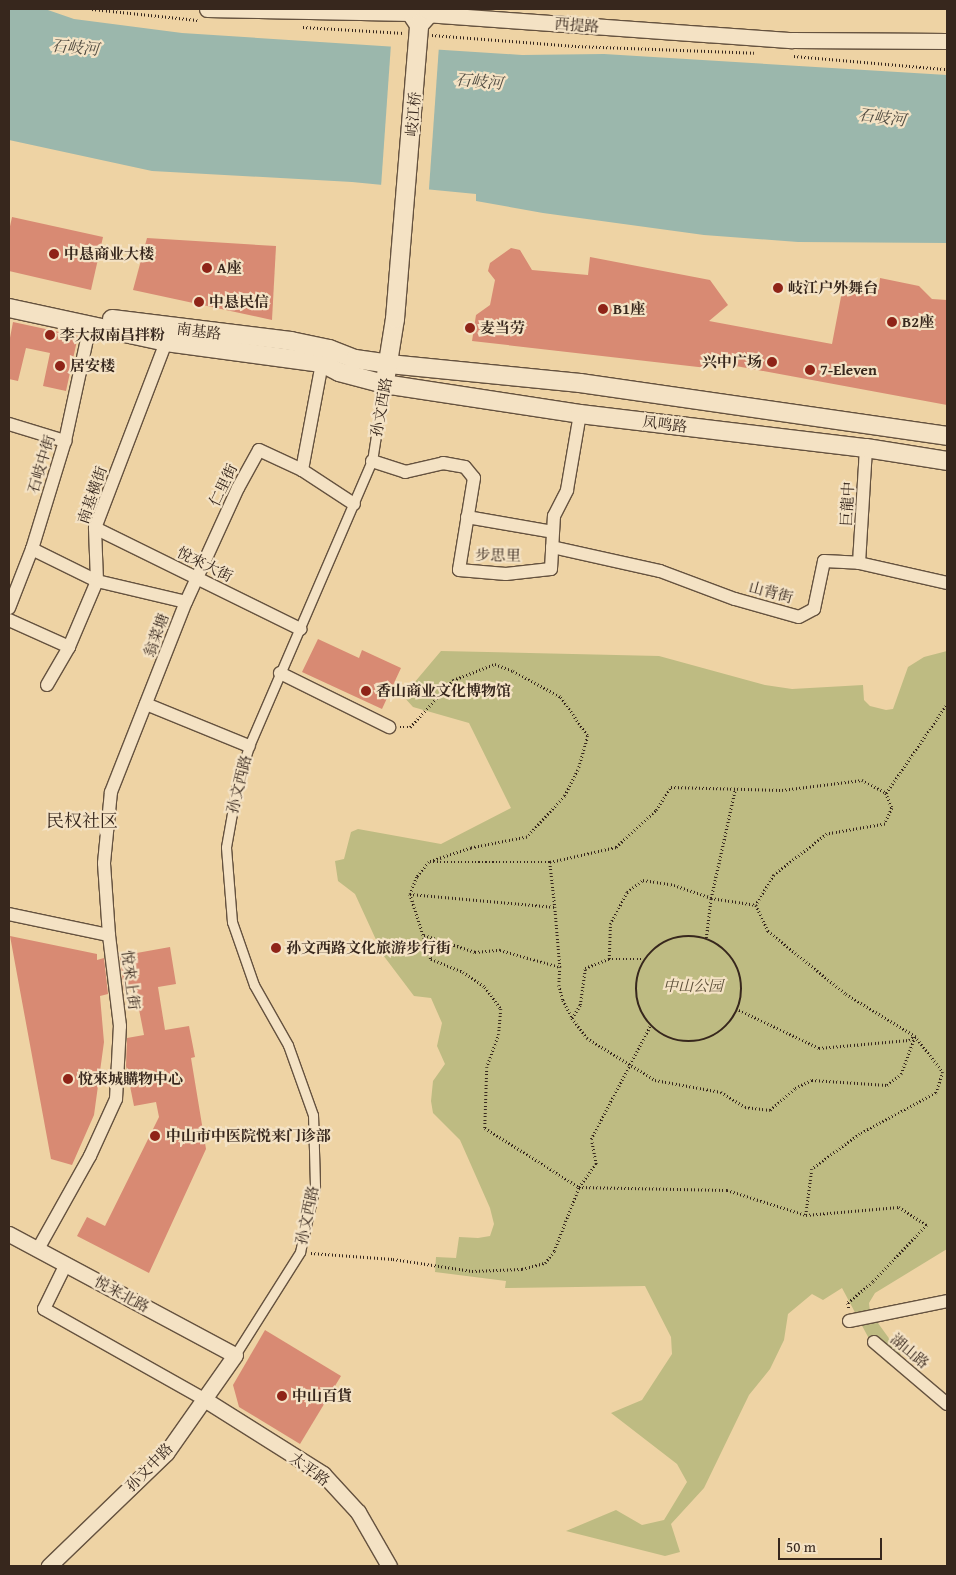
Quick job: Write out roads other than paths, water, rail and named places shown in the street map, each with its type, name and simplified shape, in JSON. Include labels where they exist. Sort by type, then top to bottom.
[{"type":"main road","name":"岐江桥","points":[[406,204],[420,21]]},
{"type":"main road","name":"孙文西路","points":[[384,384],[389,364],[406,204]]},
{"type":"main road","name":"南基路","points":[[10,309],[92,317],[291,342],[329,349],[355,358],[389,364]]},
{"type":"main road","name":"南基路","points":[[10,309],[166,342],[322,363],[339,372],[384,384]]},
{"type":"main road","name":"凤鸣路","points":[[389,364],[580,383],[947,436]]},
{"type":"main road","name":"凤鸣路","points":[[384,384],[580,414],[866,448],[947,461]]},
{"type":"street","name":"西提路","points":[[206,9],[792,40],[945,39]]},
{"type":"street","name":"石岐中街","points":[[9,608],[32,549],[65,440],[90,325]]},
{"type":"street","name":"南基橫街","points":[[47,685],[69,647],[97,580],[95,528],[166,342]]},
{"type":"street","points":[[302,470],[322,363]]},
{"type":"street","name":"孙文西路","points":[[235,1355],[300,1252],[315,1186],[313,1115],[288,1045],[254,985],[232,922],[226,848],[237,785],[249,746],[372,461],[384,384]]},
{"type":"street","name":"步思里","points":[[372,461],[405,472],[443,463],[465,467],[474,478],[460,570],[506,574],[551,569],[554,516],[567,490],[580,414]]},
{"type":"street","points":[[9,424],[65,440]]},
{"type":"street","name":"巨龍中","points":[[860,563],[866,448]]},
{"type":"street","name":"仁里街","points":[[197,578],[238,488],[259,450],[302,470],[354,504]]},
{"type":"street","points":[[467,517],[553,532]]},
{"type":"street","name":"悅來大街","points":[[95,528],[300,629]]},
{"type":"street","name":"山背街","points":[[552,547],[660,571],[735,599],[799,617],[814,609],[824,562],[860,563],[947,583]]},
{"type":"street","points":[[32,549],[97,580],[186,602]]},
{"type":"street","name":"翁菜塘","points":[[146,704],[197,578]]},
{"type":"street","points":[[9,620],[69,647]]},
{"type":"street","points":[[280,673],[389,727]]},
{"type":"street","points":[[146,704],[249,746]]},
{"type":"street","name":"悅來上街","points":[[38,1249],[90,1156],[116,1099],[120,1026],[109,935],[104,863],[111,792],[146,704]]},
{"type":"street","points":[[9,914],[109,935]]},
{"type":"street","name":"悦来北路","points":[[9,1234],[235,1355]]},
{"type":"street","points":[[66,1264],[44,1309],[204,1399]]},
{"type":"street","points":[[850,1321],[947,1301]]},
{"type":"street","name":"湖山路","points":[[874,1342],[947,1404]]},
{"type":"street","name":"孙文中路","points":[[49,1566],[166,1453],[235,1355]]},
{"type":"street","name":"太平路","points":[[204,1399],[323,1474],[358,1512],[389,1566]]},
{"type":"water","name":"石岐河","points":[[9,9],[45,9],[74,19],[182,33],[522,55],[604,54],[947,75],[947,243],[798,242],[704,235],[543,213],[476,201],[476,194],[352,182],[152,171],[9,140]]},
{"type":"place","name":"中恳商业大楼","points":[[54,254]]},
{"type":"place","name":"A座","points":[[207,268]]},
{"type":"place","name":"岐江户外舞台","points":[[778,288]]},
{"type":"place","name":"中恳民信","points":[[199,302]]},
{"type":"place","name":"B1座","points":[[603,309]]},
{"type":"place","name":"B2座","points":[[892,322]]},
{"type":"place","name":"麦当劳","points":[[470,328]]},
{"type":"place","name":"李大叔南昌拌粉","points":[[50,335]]},
{"type":"place","name":"兴中广场","points":[[772,362]]},
{"type":"place","name":"居安楼","points":[[60,366]]},
{"type":"place","name":"7-Eleven","points":[[810,370]]},
{"type":"place","name":"香山商业文化博物馆","points":[[366,691]]},
{"type":"place","name":"孙文西路文化旅游步行街","points":[[276,948]]},
{"type":"place","name":"悅來城購物中心","points":[[68,1079]]},
{"type":"place","name":"中山市中医院悦来门诊部","points":[[155,1136]]},
{"type":"place","name":"中山百貨","points":[[282,1396]]},
{"type":"district","name":"民权社区","points":[[82,821]]},
{"type":"park label","name":"中山公园","points":[[693,986]]}]
